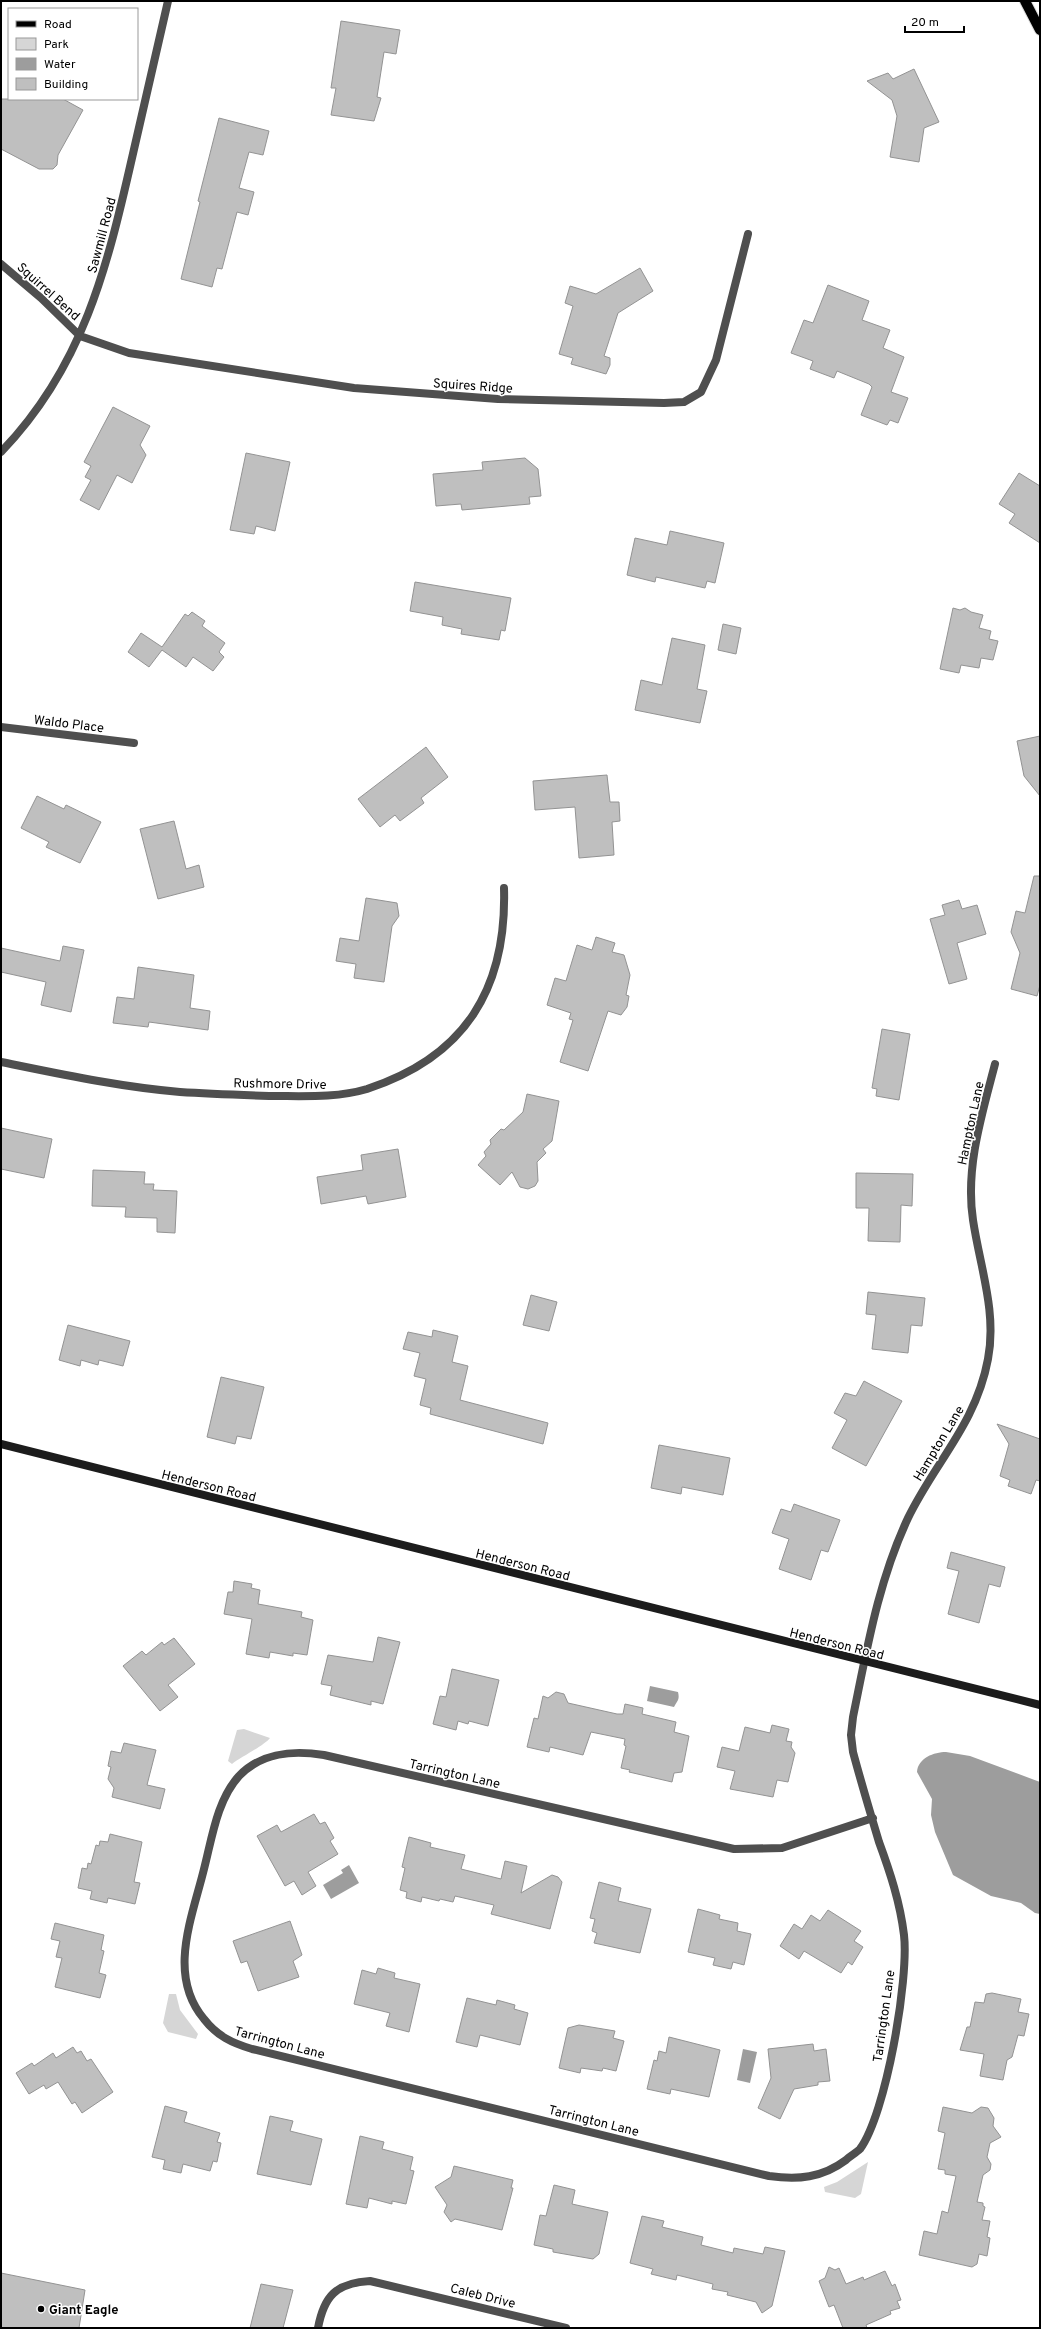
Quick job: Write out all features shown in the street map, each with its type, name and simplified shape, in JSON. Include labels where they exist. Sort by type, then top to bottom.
[{"type":"main road","points":[[1025,1],[1040,30]]},
{"type":"main road","name":"Henderson Road","points":[[1,1444],[1040,1705]]},
{"type":"street","name":"Sawmill Road","points":[[1,452],[40,404],[80,336],[113,244],[168,1]]},
{"type":"street","name":"Squires Ridge","points":[[80,336],[129,353],[354,388],[498,399],[684,402],[701,392],[716,360],[748,234]]},
{"type":"street","name":"Squirrel Bend","points":[[1,264],[41,298],[80,336]]},
{"type":"street","name":"Waldo Place","points":[[1,727],[134,743]]},
{"type":"street","name":"Rushmore Drive","points":[[1,1062],[74,1076],[179,1092],[326,1096],[367,1089],[427,1061],[451,1043],[470,1020],[490,986],[497,964],[503,939],[504,888]]},
{"type":"street","name":"Hampton Lane","points":[[864,1662],[877,1600],[891,1557],[909,1517],[932,1477],[959,1436],[981,1392],[988,1358],[992,1323],[981,1254],[973,1219],[972,1176],[982,1113],[996,1064]]},
{"type":"street","name":"Tarrington Lane","points":[[864,1662],[851,1735],[853,1752],[895,1885],[904,1936],[902,1992],[895,2035],[870,2133],[859,2150],[841,2164],[819,2176],[788,2179],[769,2176],[238,2045],[224,2039],[209,2026],[196,2010],[186,1984],[184,1965],[186,1943],[218,1816],[229,1789],[240,1775],[259,1762],[280,1752],[303,1751],[324,1754],[734,1849],[782,1848],[873,1818]]},
{"type":"street","name":"Caleb Drive","points":[[318,2328],[325,2303],[337,2290],[358,2282],[370,2281],[566,2328]]},
{"type":"green space","points":[[244,1729],[270,1738],[232,1764],[228,1761],[237,1730]]},
{"type":"green space","points":[[169,1994],[176,1994],[180,2010],[198,2034],[196,2039],[168,2032],[163,2023]]},
{"type":"green space","points":[[868,2162],[861,2194],[855,2198],[825,2192],[824,2187],[837,2182]]},
{"type":"water","points":[[650,1686],[678,1692],[678,1699],[674,1707],[647,1701]]},
{"type":"water","points":[[946,1752],[970,1756],[1040,1782],[1040,1914],[1035,1913],[1021,1903],[991,1896],[953,1875],[935,1832],[931,1815],[932,1799],[917,1772],[920,1763],[927,1757],[937,1753]]},
{"type":"water","points":[[349,1865],[359,1883],[331,1899],[323,1885],[343,1873],[341,1870]]},
{"type":"water","points":[[743,2049],[757,2052],[750,2083],[737,2080]]},
{"type":"building","points":[[341,21],[400,30],[396,54],[384,52],[377,97],[381,98],[374,121],[331,115],[336,88],[331,88]]},
{"type":"building","points":[[914,69],[939,122],[924,128],[919,162],[890,157],[897,116],[892,100],[867,81],[888,73],[893,79]]},
{"type":"building","points":[[1,99],[65,100],[83,110],[58,155],[57,165],[53,169],[39,169],[1,149]]},
{"type":"building","points":[[219,118],[269,131],[263,155],[249,152],[239,188],[254,192],[248,215],[237,212],[222,269],[217,268],[212,287],[181,279],[200,202],[198,201]]},
{"type":"building","points":[[640,268],[653,291],[618,313],[604,356],[610,358],[610,365],[606,374],[571,364],[573,358],[559,354],[573,306],[565,303],[570,286],[596,294]]},
{"type":"building","points":[[828,285],[869,301],[862,320],[890,330],[883,348],[904,357],[891,392],[908,398],[898,423],[890,420],[887,425],[861,415],[872,387],[869,384],[837,371],[834,378],[810,369],[813,361],[791,353],[804,320],[813,323]]},
{"type":"building","points":[[113,407],[150,426],[140,445],[146,455],[132,483],[117,475],[99,510],[80,500],[91,480],[85,477],[91,466],[84,462]]},
{"type":"building","points":[[246,453],[290,462],[275,531],[256,526],[254,534],[230,530]]},
{"type":"building","points":[[525,458],[538,469],[541,496],[529,497],[530,504],[462,510],[461,504],[436,506],[433,474],[483,470],[482,462]]},
{"type":"building","points":[[1019,473],[1040,486],[1040,543],[1009,523],[1015,514],[999,504]]},
{"type":"building","points":[[670,531],[724,543],[715,583],[707,581],[705,588],[656,577],[655,582],[627,575],[635,538],[667,545]]},
{"type":"building","points":[[415,582],[511,598],[505,631],[501,630],[499,640],[461,634],[462,629],[442,625],[443,617],[410,611]]},
{"type":"building","points":[[953,608],[960,610],[965,608],[971,612],[983,615],[979,628],[991,631],[989,639],[998,641],[993,660],[981,658],[979,668],[961,665],[959,673],[940,669]]},
{"type":"building","points":[[192,612],[205,621],[202,626],[225,643],[219,652],[224,657],[213,671],[193,657],[186,667],[162,650],[149,667],[128,652],[141,633],[162,647],[185,614],[188,616]]},
{"type":"building","points":[[723,624],[741,628],[736,654],[718,650]]},
{"type":"building","points":[[672,638],[705,645],[697,689],[707,691],[700,723],[635,710],[641,680],[662,685]]},
{"type":"building","points":[[1040,736],[1040,796],[1024,776],[1017,741]]},
{"type":"building","points":[[426,747],[448,777],[421,798],[424,803],[400,821],[395,815],[380,827],[358,799]]},
{"type":"building","points":[[607,775],[610,802],[619,802],[620,821],[612,822],[614,855],[579,858],[575,807],[535,810],[533,781]]},
{"type":"building","points":[[37,796],[64,809],[66,805],[101,822],[80,863],[46,847],[49,842],[21,828]]},
{"type":"building","points":[[174,821],[186,869],[199,865],[204,887],[158,899],[140,829]]},
{"type":"building","points":[[1034,876],[1040,876],[1040,985],[1037,996],[1011,989],[1020,953],[1011,932],[1016,911],[1025,913]]},
{"type":"building","points":[[366,898],[397,903],[399,916],[392,926],[384,982],[354,978],[356,964],[336,961],[340,938],[359,941]]},
{"type":"building","points":[[959,900],[962,909],[977,905],[986,934],[957,943],[967,979],[949,984],[930,919],[945,915],[942,905]]},
{"type":"building","points":[[596,937],[615,943],[612,952],[624,955],[630,975],[626,995],[629,996],[627,1007],[621,1015],[608,1011],[588,1071],[560,1062],[573,1020],[569,1019],[571,1013],[547,1005],[555,978],[566,981],[577,945],[592,950]]},
{"type":"building","points":[[63,946],[84,950],[71,1012],[41,1005],[46,982],[1,972],[1,948],[60,961]]},
{"type":"building","points":[[138,967],[194,975],[190,1008],[210,1011],[208,1030],[149,1022],[148,1027],[113,1023],[117,997],[134,999]]},
{"type":"building","points":[[882,1029],[910,1034],[899,1100],[876,1096],[877,1089],[872,1088]]},
{"type":"building","points":[[527,1094],[559,1101],[552,1141],[543,1149],[546,1153],[537,1162],[538,1181],[535,1186],[528,1189],[520,1187],[512,1172],[500,1185],[478,1165],[486,1156],[484,1152],[491,1144],[490,1140],[501,1129],[504,1130],[523,1112]]},
{"type":"building","points":[[1,1128],[52,1139],[44,1178],[1,1169]]},
{"type":"building","points":[[398,1149],[406,1197],[368,1204],[366,1196],[321,1204],[317,1177],[363,1170],[361,1155]]},
{"type":"building","points":[[93,1170],[145,1172],[144,1184],[154,1184],[153,1190],[177,1191],[175,1233],[157,1232],[157,1218],[125,1217],[126,1207],[92,1206]]},
{"type":"building","points":[[856,1173],[913,1174],[912,1206],[901,1205],[900,1242],[868,1241],[869,1208],[856,1208]]},
{"type":"building","points":[[868,1292],[925,1298],[922,1326],[911,1325],[908,1353],[872,1349],[876,1315],[866,1314]]},
{"type":"building","points":[[531,1295],[557,1302],[549,1331],[523,1325]]},
{"type":"building","points":[[68,1325],[130,1341],[123,1366],[99,1360],[98,1365],[81,1360],[80,1366],[59,1360]]},
{"type":"building","points":[[433,1330],[458,1336],[452,1362],[468,1366],[460,1400],[548,1423],[543,1444],[430,1414],[431,1408],[420,1405],[426,1379],[414,1376],[420,1353],[403,1349],[408,1332],[432,1337]]},
{"type":"building","points":[[221,1377],[264,1387],[251,1439],[237,1436],[235,1444],[207,1437]]},
{"type":"building","points":[[864,1381],[902,1401],[866,1466],[832,1448],[847,1420],[834,1413],[845,1393],[856,1396]]},
{"type":"building","points":[[997,1424],[1040,1439],[1040,1481],[1036,1480],[1031,1494],[1008,1486],[1010,1480],[1000,1476],[1009,1444]]},
{"type":"building","points":[[659,1445],[730,1458],[723,1495],[682,1487],[681,1494],[651,1488]]},
{"type":"building","points":[[794,1504],[840,1520],[828,1552],[821,1550],[811,1580],[779,1569],[789,1539],[772,1533],[781,1509],[791,1512]]},
{"type":"building","points":[[951,1552],[1005,1567],[1000,1587],[989,1584],[979,1623],[948,1614],[959,1571],[947,1568]]},
{"type":"building","points":[[234,1581],[252,1584],[251,1588],[260,1590],[258,1604],[302,1612],[301,1617],[313,1620],[307,1655],[293,1653],[293,1656],[270,1652],[269,1658],[246,1654],[252,1619],[224,1614],[228,1592],[233,1592]]},
{"type":"building","points":[[378,1637],[400,1642],[383,1704],[371,1701],[371,1705],[330,1695],[332,1686],[321,1684],[328,1655],[373,1662]]},
{"type":"building","points":[[174,1638],[195,1664],[168,1685],[178,1697],[160,1711],[123,1666],[142,1651],[146,1655],[162,1642],[164,1645]]},
{"type":"building","points":[[452,1669],[499,1680],[488,1726],[469,1721],[468,1724],[458,1721],[456,1730],[433,1724],[440,1696],[446,1697]]},
{"type":"building","points":[[556,1692],[564,1694],[568,1703],[617,1714],[623,1714],[625,1704],[643,1708],[642,1714],[676,1722],[674,1732],[689,1736],[682,1772],[674,1773],[672,1782],[629,1772],[630,1770],[621,1768],[626,1746],[624,1745],[625,1739],[591,1732],[583,1755],[550,1747],[549,1752],[527,1747],[534,1718],[538,1719],[543,1696],[548,1698]]},
{"type":"building","points":[[772,1725],[789,1729],[786,1741],[792,1742],[791,1747],[795,1753],[788,1782],[777,1780],[773,1797],[730,1789],[735,1771],[717,1767],[722,1747],[739,1751],[745,1727],[770,1733]]},
{"type":"building","points":[[124,1743],[156,1750],[147,1785],[165,1789],[160,1809],[112,1797],[114,1788],[108,1779],[111,1767],[108,1766],[111,1751],[121,1753]]},
{"type":"building","points":[[314,1814],[320,1824],[325,1822],[334,1838],[330,1841],[338,1854],[308,1872],[316,1886],[302,1895],[294,1881],[285,1886],[257,1836],[277,1825],[281,1832]]},
{"type":"building","points":[[110,1834],[142,1842],[134,1882],[140,1883],[135,1904],[108,1898],[107,1903],[90,1899],[92,1891],[78,1888],[82,1868],[87,1869],[88,1863],[91,1864],[96,1845],[99,1846],[100,1841],[108,1842]]},
{"type":"building","points":[[409,1837],[431,1843],[430,1847],[465,1855],[461,1869],[501,1879],[505,1861],[527,1866],[521,1893],[552,1875],[558,1877],[562,1882],[550,1929],[491,1914],[494,1905],[455,1896],[453,1902],[440,1899],[439,1901],[422,1897],[421,1902],[406,1898],[407,1892],[400,1890],[405,1868],[402,1867]]},
{"type":"building","points":[[599,1882],[621,1888],[618,1901],[651,1909],[640,1953],[594,1943],[597,1933],[592,1931],[595,1919],[590,1918]]},
{"type":"building","points":[[698,1909],[720,1915],[719,1919],[738,1923],[737,1931],[751,1934],[744,1965],[733,1962],[731,1969],[713,1965],[715,1958],[688,1952]]},
{"type":"building","points":[[828,1910],[861,1931],[854,1941],[863,1947],[852,1965],[848,1962],[841,1973],[804,1951],[799,1959],[780,1946],[794,1924],[802,1929],[811,1915],[820,1921]]},
{"type":"building","points":[[290,1921],[302,1955],[293,1961],[299,1977],[258,1991],[247,1961],[241,1963],[233,1941]]},
{"type":"building","points":[[55,1923],[104,1935],[101,1950],[104,1951],[99,1973],[106,1975],[100,1998],[55,1987],[62,1958],[56,1957],[60,1941],[51,1939]]},
{"type":"building","points":[[378,1968],[395,1973],[394,1978],[420,1984],[409,2032],[386,2026],[390,2013],[354,2004],[362,1970],[376,1974]]},
{"type":"building","points":[[992,1993],[1021,1999],[1018,2012],[1029,2014],[1024,2036],[1018,2035],[1012,2057],[1007,2060],[1003,2080],[980,2076],[984,2054],[960,2050],[967,2027],[970,2027],[975,2002],[984,2003],[986,1994]]},
{"type":"building","points":[[467,1998],[496,2005],[497,2000],[515,2005],[514,2009],[528,2013],[520,2045],[480,2035],[477,2047],[456,2042]]},
{"type":"building","points":[[579,2025],[615,2031],[613,2038],[624,2041],[616,2071],[603,2068],[602,2071],[581,2068],[580,2073],[559,2068],[568,2028]]},
{"type":"building","points":[[669,2037],[720,2050],[709,2097],[671,2089],[670,2094],[647,2089],[654,2060],[657,2061],[659,2051],[666,2053]]},
{"type":"building","points":[[813,2044],[814,2051],[826,2049],[830,2081],[818,2082],[818,2085],[794,2089],[780,2119],[758,2108],[771,2078],[768,2049]]},
{"type":"building","points":[[73,2047],[77,2053],[81,2051],[87,2061],[91,2059],[113,2092],[82,2113],[75,2102],[72,2104],[58,2082],[46,2089],[44,2085],[29,2094],[16,2073],[32,2063],[34,2066],[53,2053],[56,2058]]},
{"type":"building","points":[[165,2106],[187,2112],[184,2122],[220,2133],[217,2142],[221,2143],[217,2162],[213,2161],[210,2171],[183,2164],[181,2173],[163,2169],[165,2160],[152,2157]]},
{"type":"building","points":[[943,2107],[972,2113],[981,2107],[988,2108],[994,2118],[993,2126],[1001,2137],[990,2143],[987,2157],[991,2164],[990,2170],[983,2175],[977,2202],[983,2203],[983,2206],[985,2207],[982,2220],[990,2221],[987,2237],[990,2238],[987,2256],[979,2254],[977,2264],[972,2267],[919,2255],[924,2231],[937,2234],[942,2211],[948,2213],[956,2176],[945,2174],[945,2170],[938,2169],[945,2133],[938,2131]]},
{"type":"building","points":[[270,2116],[293,2121],[290,2131],[322,2139],[311,2185],[257,2174]]},
{"type":"building","points":[[360,2136],[384,2142],[382,2149],[413,2157],[410,2170],[414,2171],[406,2204],[392,2201],[392,2204],[369,2198],[367,2208],[346,2204]]},
{"type":"building","points":[[454,2166],[513,2180],[511,2188],[513,2188],[502,2230],[455,2219],[451,2222],[444,2212],[447,2205],[435,2187],[451,2177]]},
{"type":"building","points":[[554,2185],[575,2190],[572,2204],[608,2212],[599,2254],[593,2259],[553,2252],[553,2249],[534,2245],[540,2215],[546,2216]]},
{"type":"building","points":[[642,2216],[664,2221],[662,2227],[703,2237],[701,2245],[733,2253],[734,2248],[763,2254],[765,2247],[785,2251],[772,2306],[762,2313],[756,2302],[727,2295],[728,2292],[712,2289],[713,2284],[677,2275],[676,2280],[651,2274],[653,2269],[630,2263]]},
{"type":"building","points":[[829,2267],[835,2270],[839,2268],[846,2284],[863,2277],[864,2280],[885,2271],[892,2286],[895,2284],[901,2300],[897,2301],[900,2308],[890,2311],[891,2314],[866,2325],[867,2328],[843,2328],[834,2305],[829,2307],[819,2281],[825,2278]]},
{"type":"building","name":"Giant Eagle","points":[[1,2273],[85,2290],[79,2328],[1,2328]]},
{"type":"building","points":[[261,2284],[293,2290],[283,2328],[250,2328]]},
{"type":"place","name":"Giant Eagle","points":[[41,2309]]}]
